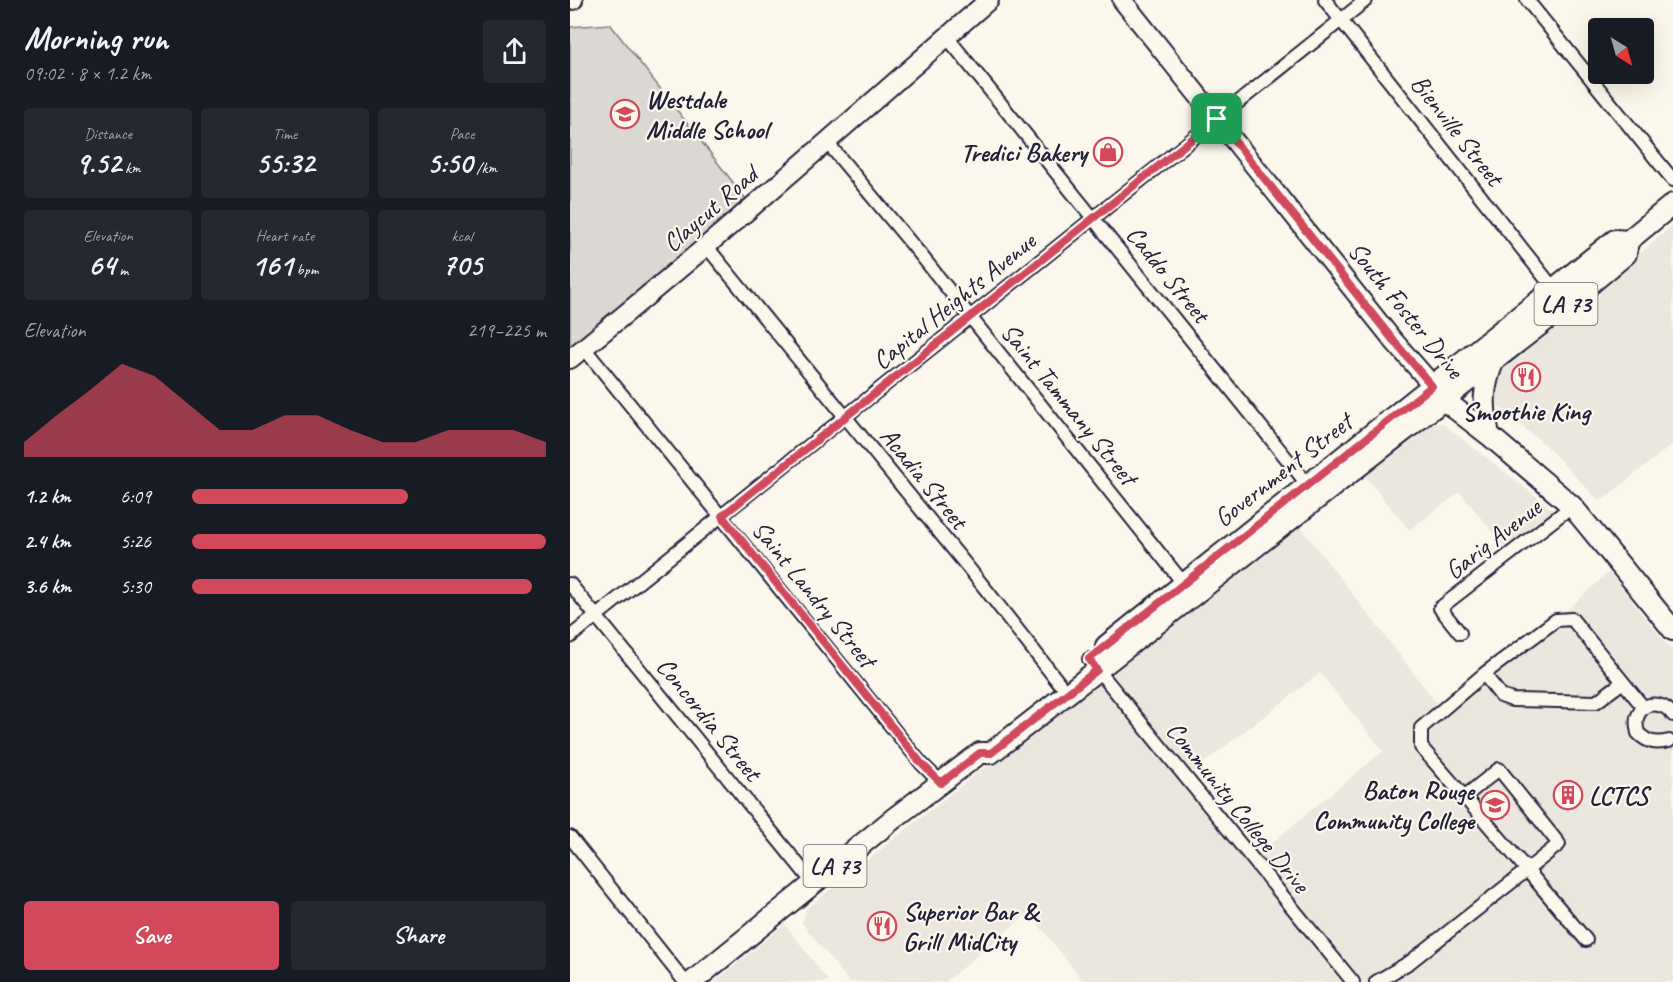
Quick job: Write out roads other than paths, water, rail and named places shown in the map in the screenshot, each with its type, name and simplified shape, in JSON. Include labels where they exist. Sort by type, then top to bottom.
[{"type":"main road","name":"Government Street","points":[[692,982],[980,753],[991,753],[1030,723],[1184,584],[1308,484],[1438,393],[1494,360],[1626,254],[1628,241],[1673,204]]},
{"type":"main road","name":"Government Street","points":[[980,753],[982,743],[1059,683],[1093,664],[1438,393],[1554,289],[1615,240],[1628,241]]},
{"type":"main road","points":[[1489,435],[1483,395],[1494,360]]},
{"type":"main road","name":"South Foster Drive","points":[[1438,393],[1572,506],[1673,630]]},
{"type":"main road","points":[[1030,723],[1033,714],[1061,690],[1059,683]]},
{"type":"street","name":"Claycut Road","points":[[577,354],[707,247],[989,0]]},
{"type":"street","name":"South Foster Drive","points":[[1122,0],[1393,340],[1438,393]]},
{"type":"street","name":"Bienville Street","points":[[1325,0],[1554,289]]},
{"type":"street","name":"Capital Heights Avenue","points":[[570,637],[1366,0]]},
{"type":"street","points":[[1527,0],[1673,180]]},
{"type":"street","name":"Caddo Street","points":[[947,37],[1308,484]]},
{"type":"street","name":"Saint Tammany Street","points":[[826,141],[1184,584]]},
{"type":"street","name":"Acadia Street","points":[[707,247],[1059,683]]},
{"type":"street","name":"Saint Landry Street","points":[[577,354],[722,516],[921,763],[941,783]]},
{"type":"street","name":"Garig Avenue","points":[[1460,633],[1440,608],[1572,506]]},
{"type":"street","name":"Concordia Street","points":[[570,584],[814,884]]},
{"type":"street","points":[[1586,940],[1421,747],[1421,728],[1484,674],[1556,620],[1572,619],[1644,708]]},
{"type":"street","name":"Community College Drive","points":[[1093,664],[1353,982]]},
{"type":"street","points":[[1484,674],[1501,696],[1512,700],[1596,702],[1623,682]]},
{"type":"street","points":[[1672,739],[1659,743],[1646,741],[1638,733],[1637,718],[1644,708],[1656,704],[1668,708],[1673,716]]},
{"type":"street","points":[[1376,982],[1410,962],[1559,844],[1499,769],[1464,797]]},
{"type":"street","points":[[570,837],[685,982]]},
{"type":"place","name":"Westdale Middle School","points":[[625,114]]},
{"type":"place","name":"Tredici Bakery","points":[[1108,152]]},
{"type":"place","name":"Smoothie King","points":[[1526,377]]},
{"type":"place","name":"LCTCS","points":[[1568,795]]},
{"type":"place","name":"Baton Rouge Community College","points":[[1495,805]]},
{"type":"place","name":"Superior Bar & Grill MidCity","points":[[882,926]]}]
